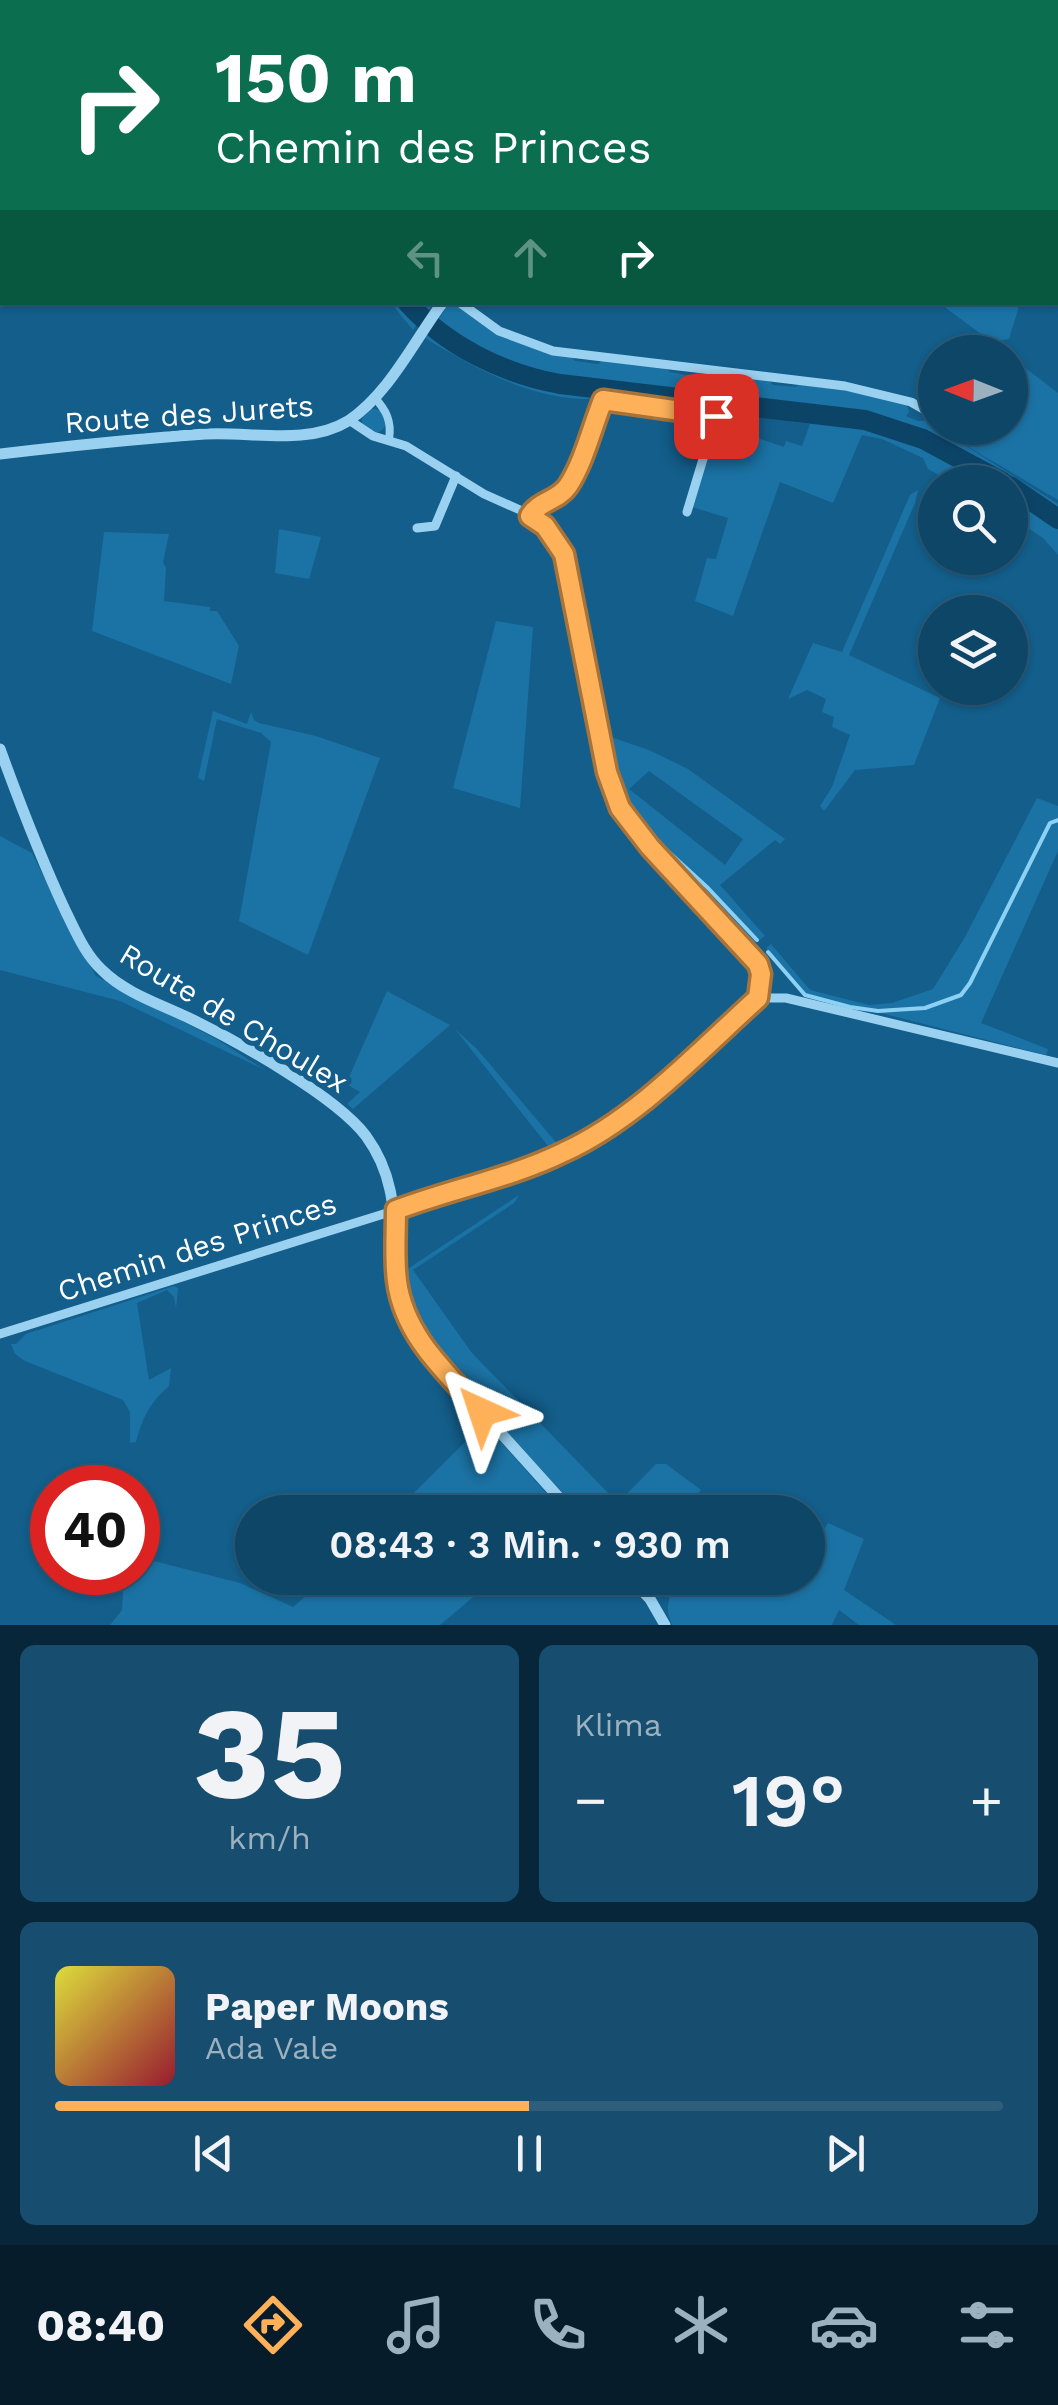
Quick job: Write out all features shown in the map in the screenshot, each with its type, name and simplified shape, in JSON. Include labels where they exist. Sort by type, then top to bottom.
[{"type":"street","points":[[463,305],[498,331],[553,351],[845,386],[918,406]]},
{"type":"street","name":"Route des Jurets","points":[[0,454],[207,434],[313,432],[349,420],[374,397],[441,306]]},
{"type":"street","points":[[374,397],[386,410],[390,439]]},
{"type":"street","points":[[530,516],[535,507],[555,498],[568,486],[603,400],[737,420]]},
{"type":"street","points":[[688,512],[716,418]]},
{"type":"street","points":[[349,420],[372,436],[390,439],[545,526],[564,554],[607,772],[620,808],[650,847],[758,964],[758,998],[786,998],[1058,1063]]},
{"type":"street","points":[[417,528],[435,526],[456,476]]},
{"type":"street","name":"Route de Choulex","points":[[0,749],[53,883],[98,966],[119,983],[237,1043],[346,1114],[377,1152],[396,1210],[396,1277],[414,1334],[557,1495]]},
{"type":"street","name":"Chemin des Princes","points":[[0,1334],[396,1210],[534,1165],[575,1147],[647,1097],[758,998]]},
{"type":"street","points":[[646,1595],[665,1625]]},
{"type":"shaded area","points":[[393,305],[431,307],[413,330]]},
{"type":"shaded area","points":[[443,305],[461,305],[477,319],[570,354],[575,361],[598,364],[606,358],[663,365],[670,372],[692,376],[700,370],[767,377],[773,385],[796,387],[802,381],[906,401],[906,416],[918,421],[918,445],[964,445],[996,465],[926,465],[923,458],[882,439],[862,435],[833,503],[780,482],[733,616],[695,601],[707,558],[716,559],[728,518],[692,507],[715,433],[724,424],[752,428],[752,436],[784,447],[786,441],[802,446],[810,424],[612,397],[587,399],[538,392],[490,374],[425,338],[444,311]]},
{"type":"shaded area","points":[[942,305],[1019,305],[1010,335],[982,335]]},
{"type":"shaded area","points":[[1028,370],[1058,393],[1058,500],[1028,482],[1028,465],[999,465],[965,445],[1028,445]]},
{"type":"shaded area","points":[[374,409],[386,421],[374,433],[362,421]]},
{"type":"shaded area","points":[[1028,485],[1058,504],[1058,555],[1028,528]]},
{"type":"shaded area","points":[[918,490],[849,655],[918,688],[918,705],[937,705],[914,765],[855,770],[824,811],[820,806],[832,787],[850,735],[832,727],[834,717],[822,712],[826,699],[807,690],[788,699],[813,643],[842,652],[910,495]]},
{"type":"shaded area","points":[[279,529],[321,537],[309,579],[275,573]]},
{"type":"shaded area","points":[[104,532],[169,534],[163,562],[164,601],[217,611],[239,646],[231,684],[92,631]]},
{"type":"shaded area","points":[[496,621],[533,627],[520,808],[453,788]]},
{"type":"shaded area","points":[[213,711],[247,724],[251,712],[259,723],[316,736],[380,758],[308,955],[239,921],[271,742],[261,733],[217,719],[204,781],[198,778]]},
{"type":"shaded area","points":[[608,736],[688,769],[785,839],[780,844],[775,840],[720,885],[765,936],[755,943],[644,832],[617,787]],"holes":[[[649,771],[743,839],[725,865],[629,789]]]},
{"type":"shaded area","points":[[1037,798],[1058,806],[1058,851],[981,1023],[1048,1049],[1046,1055],[806,994],[766,948],[771,944],[810,990],[869,1005],[892,1003],[933,989],[965,937]]},
{"type":"shaded area","points":[[0,836],[32,853],[96,976],[218,1040],[265,1070],[120,1001],[0,970]]},
{"type":"shaded area","points":[[387,991],[450,1025],[353,1109],[347,1104],[360,1092],[346,1084]]},
{"type":"shaded area","points":[[455,1029],[477,1049],[560,1147],[552,1151]]},
{"type":"shaded area","points":[[519,1195],[514,1203],[413,1270],[472,1353],[610,1495],[565,1495],[438,1352],[415,1315],[403,1272]]},
{"type":"shaded area","points":[[174,1286],[178,1288],[176,1308],[174,1297],[167,1290],[137,1303],[149,1380],[171,1368],[169,1386],[148,1411],[136,1442],[130,1443],[130,1412],[123,1400],[25,1361],[15,1354],[11,1344],[26,1334]]},
{"type":"shaded area","points":[[484,1423],[548,1495],[412,1495]]},
{"type":"shaded area","points":[[656,1464],[666,1464],[701,1490],[697,1495],[626,1495]]},
{"type":"shaded area","points":[[828,1523],[864,1539],[844,1590],[896,1625],[859,1625],[839,1610],[832,1625],[672,1625],[668,1612],[672,1595],[825,1595]]},
{"type":"shaded area","points":[[160,1563],[235,1582],[235,1595],[266,1595],[293,1607],[307,1595],[476,1595],[440,1625],[110,1625],[122,1610],[123,1595],[160,1595]]},
{"type":"waterway","points":[[410,305],[439,332],[477,356],[539,379],[865,420],[923,439],[971,465]]},
{"type":"waterway","points":[[1028,498],[1058,519]]},
{"type":"waterway","points":[[768,952],[805,995],[850,1007],[878,1011],[925,1008],[961,995],[1050,823],[1058,820]]},
{"type":"waterway","points":[[649,834],[757,940]]},
{"type":"route","points":[[482,1412],[420,1343],[408,1324],[396,1277],[396,1210],[534,1165],[575,1147],[647,1097],[758,998],[758,964],[650,847],[620,808],[607,772],[564,554],[545,526],[530,516],[535,507],[555,498],[568,486],[603,400],[716,416]]}]
